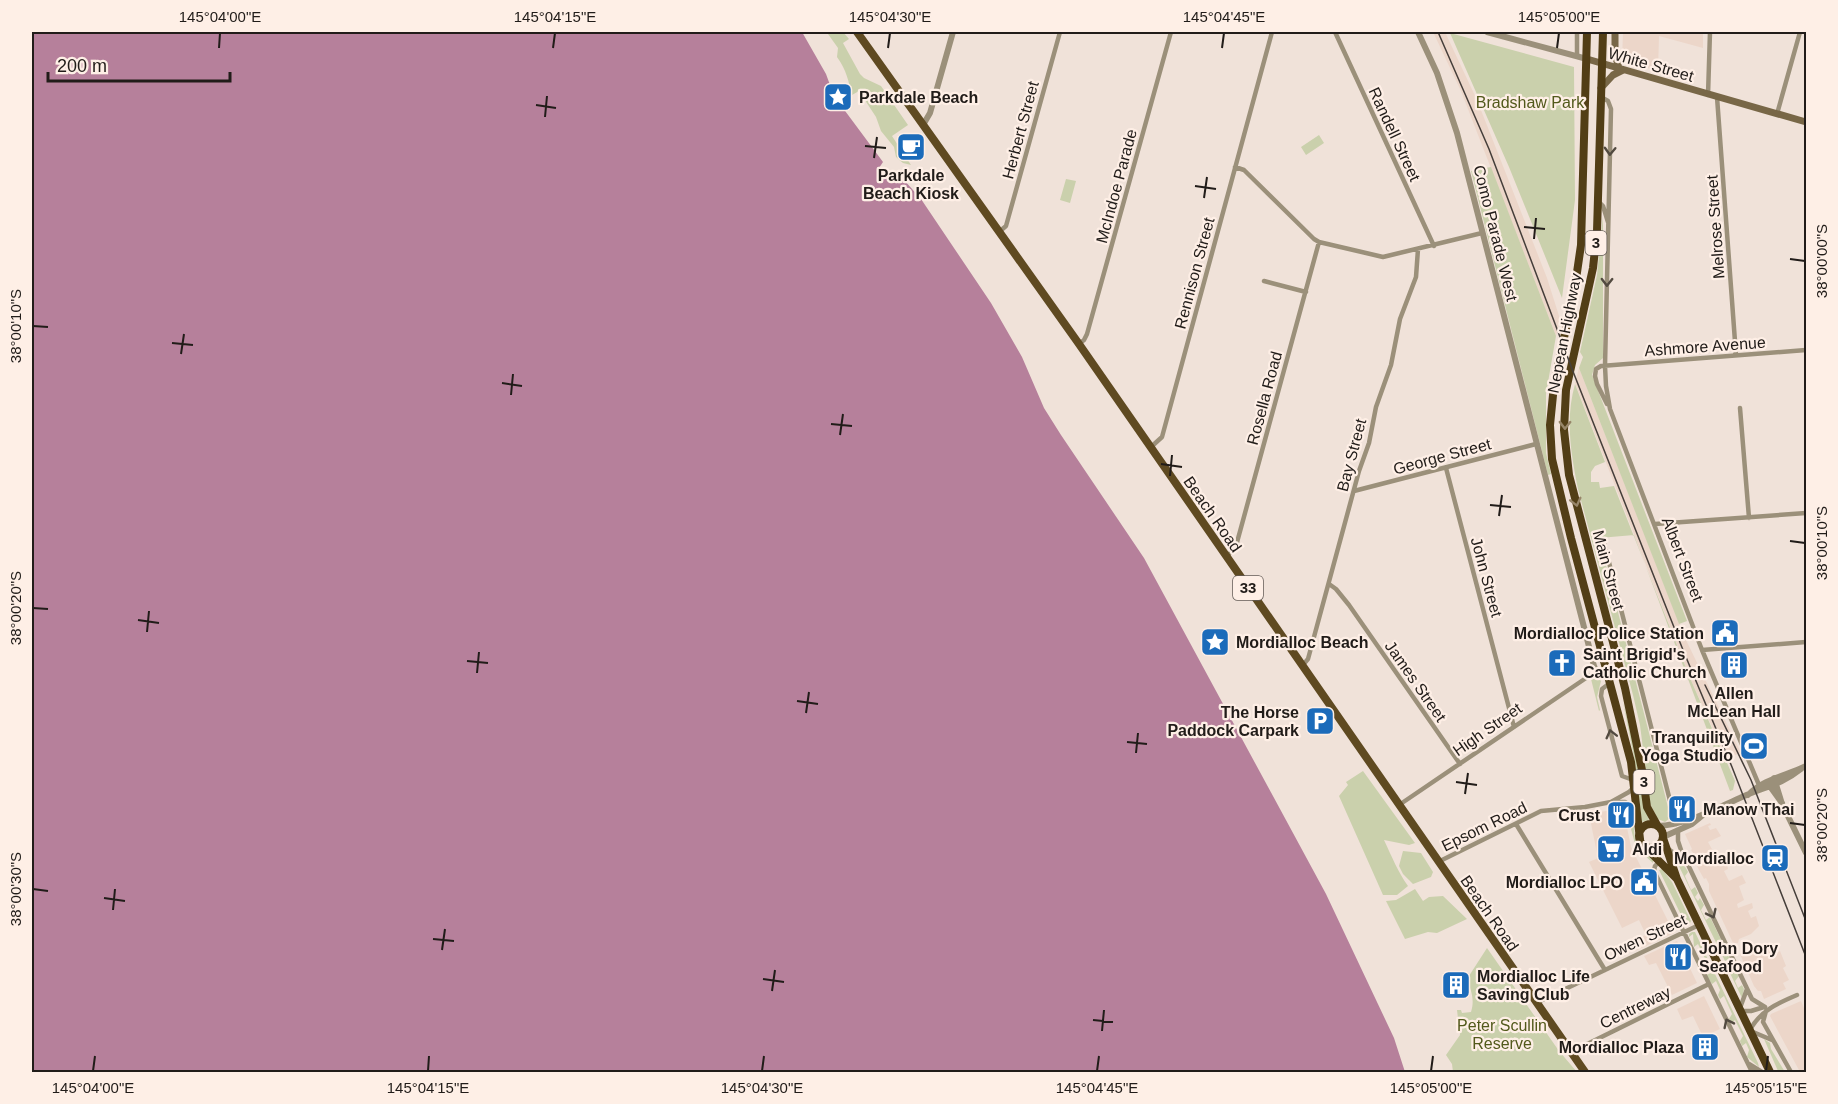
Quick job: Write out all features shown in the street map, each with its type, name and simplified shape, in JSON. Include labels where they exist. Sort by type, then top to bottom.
[{"type":"highway","name":"Nepean Highway","points":[[1552,459],[1550,425],[1554,385],[1575,286],[1581,245],[1587,32]]},
{"type":"highway","name":"Nepean Highway","points":[[1567,461],[1564,429],[1566,390],[1593,268],[1598,231],[1603,32]]},
{"type":"highway","name":"Main Street","points":[[1552,459],[1600,669],[1610,683],[1631,762],[1641,841]]},
{"type":"highway","name":"Main Street","points":[[1567,461],[1619,663],[1636,737],[1647,807],[1657,826]]},
{"type":"highway","points":[[1576,556],[1589,553]]},
{"type":"highway","points":[[1600,669],[1619,663]]},
{"type":"highway","points":[[1657,826],[1649,824],[1643,828],[1639,834],[1641,841],[1648,848],[1654,848],[1661,843],[1663,837]]},
{"type":"highway","name":"3","points":[[1657,826],[1662,831],[1677,879],[1770,1072]]},
{"type":"highway","name":"3","points":[[1641,841],[1677,879]]},
{"type":"main road","name":"Beach Road","points":[[858,32],[1079,344],[1585,1072]]},
{"type":"main road","points":[[1601,93],[1610,78],[1621,69],[1615,57],[1615,32]]},
{"type":"main road","name":"White Street","points":[[1587,59],[1806,122]]},
{"type":"street","points":[[923,125],[930,114],[953,32]]},
{"type":"street","name":"Herbert Street","points":[[999,232],[1006,226],[1060,32]]},
{"type":"street","name":"McIndoe Parade","points":[[1079,344],[1087,334],[1171,32]]},
{"type":"street","name":"Rennison Street","points":[[1151,447],[1162,437],[1272,32]]},
{"type":"street","name":"Randell Street","points":[[1335,32],[1434,246]]},
{"type":"street","name":"Como Parade West","points":[[1418,32],[1437,73],[1449,107],[1536,444]]},
{"type":"street","name":"White Street","points":[[1488,32],[1587,59]]},
{"type":"street","points":[[1577,32],[1577,56]]},
{"type":"street","points":[[1708,94],[1710,32]]},
{"type":"street","points":[[1777,114],[1800,32]]},
{"type":"street","points":[[1601,93],[1611,108],[1605,366]]},
{"type":"street","name":"Melrose Street","points":[[1717,97],[1736,355]]},
{"type":"street","points":[[1235,167],[1244,170],[1319,242],[1379,258],[1482,233]]},
{"type":"street","points":[[1598,201],[1603,206],[1608,224]]},
{"type":"street","name":"Rosella Road","points":[[1226,556],[1236,546],[1319,242]]},
{"type":"street","name":"Bay Street","points":[[1302,666],[1308,660],[1369,443],[1376,407],[1391,365],[1399,323],[1416,277],[1418,249]]},
{"type":"street","points":[[1264,281],[1306,292]]},
{"type":"street","name":"Ashmore Avenue","points":[[1605,366],[1806,350]]},
{"type":"street","name":"Albert Street","points":[[1610,409],[1605,366],[1596,369],[1595,376],[1600,392],[1610,409],[1702,650],[1759,785]]},
{"type":"street","points":[[1740,408],[1749,518]]},
{"type":"street","name":"George Street","points":[[1354,491],[1536,444]]},
{"type":"street","name":"Main Street","points":[[1536,444],[1600,669]]},
{"type":"street","name":"John Street","points":[[1446,468],[1514,727]]},
{"type":"street","points":[[1654,524],[1806,513]]},
{"type":"street","name":"Main Street","points":[[1603,539],[1677,827],[1678,844],[1753,1000],[1766,1009]]},
{"type":"street","name":"James Street","points":[[1329,584],[1349,605],[1460,764]]},
{"type":"street","points":[[1702,650],[1806,642]]},
{"type":"street","name":"High Street","points":[[1399,805],[1600,669]]},
{"type":"street","points":[[1663,837],[1677,827],[1804,767]]},
{"type":"street","points":[[1747,795],[1759,785],[1772,783]]},
{"type":"street","points":[[1772,783],[1806,854]]},
{"type":"street","name":"Epsom Road","points":[[1611,802],[1629,792],[1634,784]]},
{"type":"street","name":"Epsom Road","points":[[1438,862],[1541,811],[1611,802],[1625,802],[1636,809]]},
{"type":"street","points":[[1516,824],[1605,970]]},
{"type":"street","points":[[1657,826],[1677,827]]},
{"type":"street","points":[[1667,848],[1687,861]]},
{"type":"street","points":[[1660,861],[1654,871],[1752,1072]]},
{"type":"street","name":"Owen Street","points":[[1536,1002],[1699,925]]},
{"type":"street","name":"Centreway","points":[[1571,1052],[1709,984]]},
{"type":"street","points":[[1747,988],[1740,1010],[1766,1009]]},
{"type":"street","points":[[1772,1040],[1750,1030],[1766,1009],[1797,995]]},
{"type":"street","points":[[1766,1009],[1763,1022],[1791,1072]]},
{"type":"street","points":[[1747,1063],[1762,1072]]},
{"type":"shaded area","points":[[32,32],[802,32],[826,74],[834,96],[883,162],[879,168],[904,180],[921,199],[991,303],[1022,357],[1044,408],[1144,558],[1326,894],[1394,1038],[1405,1072],[32,1072]]},
{"type":"shaded area","points":[[1433,32],[1445,32],[1477,100],[1547,278],[1560,319],[1556,336],[1461,91]]},
{"type":"shaded area","points":[[1623,32],[1703,32],[1703,48],[1659,36],[1658,71],[1622,61]]},
{"type":"shaded area","points":[[1579,368],[1685,638],[1741,753],[1726,758],[1690,678],[1575,383]]},
{"type":"shaded area","points":[[1623,808],[1631,847],[1674,933],[1635,951],[1631,942],[1646,935],[1639,920],[1622,928],[1589,862],[1598,858],[1589,814]]},
{"type":"shaded area","points":[[1710,823],[1711,825],[1708,826],[1710,830],[1716,828],[1721,836],[1708,842],[1713,851],[1716,850],[1717,859],[1725,856],[1728,869],[1724,871],[1729,881],[1742,875],[1746,883],[1739,886],[1744,900],[1737,904],[1738,908],[1752,903],[1753,908],[1748,911],[1751,918],[1756,916],[1759,926],[1751,934],[1739,939],[1738,943],[1733,943],[1709,891],[1709,884],[1694,861],[1697,859],[1685,834]]},
{"type":"shaded area","points":[[1677,941],[1697,983],[1672,995],[1656,963],[1649,965],[1644,956]]},
{"type":"shaded area","points":[[1767,946],[1775,948],[1777,953],[1780,951],[1786,966],[1783,968],[1789,980],[1783,983],[1786,989],[1764,999],[1761,991],[1754,986],[1740,954],[1754,948],[1758,956],[1759,952]]},
{"type":"shaded area","points":[[1704,996],[1720,1029],[1703,1037],[1693,1016],[1682,1020],[1677,1009]]},
{"type":"shaded area","points":[[1801,1001],[1806,1013],[1806,1070],[1800,1072],[1770,1016]]},
{"type":"green space","points":[[843,32],[849,39],[843,43],[860,74],[881,86],[908,125],[892,136],[911,165],[903,163],[896,157],[894,147],[881,131],[876,117],[859,91],[852,95],[845,71],[837,57],[838,48],[828,34]]},
{"type":"green space","name":"Bradshaw Park","points":[[1450,33],[1574,67],[1575,200],[1562,298],[1509,167]]},
{"type":"green space","points":[[1319,135],[1324,143],[1306,155],[1301,147]]},
{"type":"green space","points":[[1491,167],[1556,336],[1546,394],[1546,453],[1551,474],[1548,475],[1471,171]]},
{"type":"green space","points":[[1066,179],[1076,181],[1070,203],[1060,200]]},
{"type":"green space","points":[[1603,216],[1603,358],[1595,365],[1592,375],[1687,621],[1679,624],[1579,368],[1583,357],[1580,352],[1597,275]]},
{"type":"green space","points":[[1575,384],[1605,462],[1595,466],[1591,472],[1591,482],[1599,482],[1600,488],[1614,486],[1633,535],[1599,538],[1668,807],[1670,818],[1665,822],[1658,819],[1650,804],[1640,725],[1578,489],[1571,450],[1570,423]]},
{"type":"green space","points":[[1645,564],[1690,678],[1735,781],[1733,790],[1730,791]]},
{"type":"green space","points":[[1593,677],[1601,681],[1597,697],[1599,711],[1591,679]]},
{"type":"green space","points":[[1623,702],[1635,748],[1643,803],[1649,820],[1642,822],[1634,757]]},
{"type":"green space","points":[[1363,771],[1415,843],[1409,845],[1384,840],[1408,886],[1397,895],[1383,895],[1339,796],[1348,785],[1346,782]]},
{"type":"green space","points":[[1625,806],[1632,812],[1636,842],[1653,860],[1653,863],[1636,848]]},
{"type":"green space","points":[[1403,851],[1421,853],[1433,872],[1431,877],[1413,884],[1399,866]]},
{"type":"green space","points":[[1677,857],[1688,872],[1685,876],[1691,890],[1695,887],[1698,893],[1695,897],[1698,901],[1700,898],[1704,905],[1701,910],[1706,920],[1710,917],[1730,958],[1725,961],[1675,858]]},
{"type":"green space","points":[[1662,869],[1672,882],[1691,921],[1689,925],[1683,924],[1685,923],[1659,870]]},
{"type":"green space","points":[[1415,889],[1423,901],[1429,897],[1443,896],[1467,919],[1437,933],[1428,932],[1405,939],[1386,901],[1396,900]]},
{"type":"green space","points":[[1692,932],[1695,932],[1712,968],[1705,971],[1707,963],[1698,944],[1694,947],[1693,934],[1689,937]]},
{"type":"green space","name":"Peter Scullin Reserve","points":[[1487,948],[1559,1051],[1577,1072],[1453,1072],[1452,1064],[1446,1055],[1460,1035],[1457,1010],[1461,1010],[1462,1013],[1471,1012],[1473,999],[1467,979]]},
{"type":"green space","points":[[1730,964],[1739,976],[1735,981],[1738,988],[1742,985],[1744,989],[1742,998],[1727,967]]},
{"type":"green space","points":[[1714,972],[1759,1067],[1747,1057],[1749,1050],[1746,1043],[1742,1046],[1740,1041],[1743,1036],[1735,1020],[1731,1023],[1729,1019],[1732,1014],[1724,996],[1720,999],[1718,995],[1720,990],[1716,981],[1712,984],[1706,975]]},
{"type":"green space","points":[[1764,1039],[1770,1043],[1771,1049],[1785,1072],[1778,1071]]},
{"type":"railway","points":[[1438,32],[1489,149],[1574,374],[1806,957]]},
{"type":"railway","points":[[1705,685],[1751,780],[1806,921]]},
{"type":"place","name":"Parkdale Beach","points":[[838,97]]},
{"type":"place","name":"Parkdale Beach Kiosk","points":[[911,147]]},
{"type":"place","name":"Mordialloc Police Station","points":[[1725,633]]},
{"type":"place","name":"Mordialloc Beach","points":[[1215,642]]},
{"type":"place","name":"Saint Brigid's Catholic Church","points":[[1562,663]]},
{"type":"place","name":"Allen McLean Hall","points":[[1734,665]]},
{"type":"place","name":"The Horse Paddock Carpark","points":[[1320,721]]},
{"type":"place","name":"Tranquility Yoga Studio","points":[[1754,746]]},
{"type":"place","name":"Manow Thai","points":[[1682,809]]},
{"type":"place","name":"Crust","points":[[1621,815]]},
{"type":"place","name":"Aldi","points":[[1611,849]]},
{"type":"place","name":"Mordialloc","points":[[1775,858]]},
{"type":"place","name":"Mordialloc LPO","points":[[1644,882]]},
{"type":"place","name":"John Dory Seafood","points":[[1678,957]]},
{"type":"place","name":"Mordialloc Life Saving Club","points":[[1456,985]]},
{"type":"place","name":"Mordialloc Plaza","points":[[1705,1047]]}]
